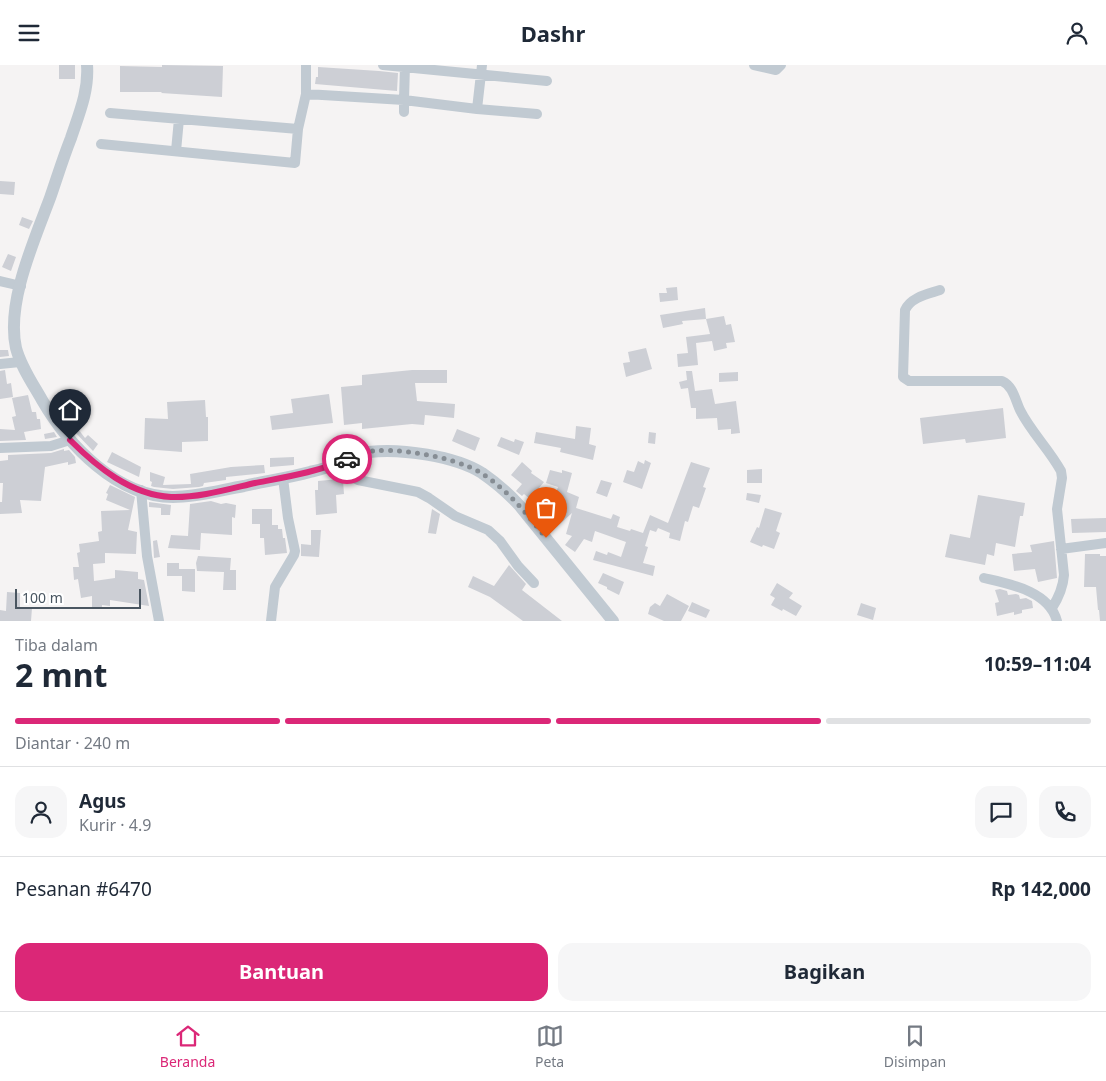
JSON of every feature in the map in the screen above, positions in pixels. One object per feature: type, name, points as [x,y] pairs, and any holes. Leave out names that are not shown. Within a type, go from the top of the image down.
[{"type":"street","points":[[101,144],[295,163],[298,129],[306,94],[306,65]]},
{"type":"street","points":[[383,65],[482,70],[547,81]]},
{"type":"street","points":[[754,65],[776,70],[781,65]]},
{"type":"street","points":[[90,66],[82,110],[34,241],[20,285],[13,324],[20,362],[53,417],[70,440],[92,462],[117,479],[158,496],[185,497],[283,478],[333,465],[370,451],[417,453],[458,463],[481,473],[506,492],[519,505],[614,621]]},
{"type":"street","points":[[404,112],[405,66]]},
{"type":"street","points":[[477,109],[482,70]]},
{"type":"street","points":[[306,94],[404,100],[537,114]]},
{"type":"street","points":[[110,113],[298,129]]},
{"type":"street","points":[[176,151],[179,119]]},
{"type":"street","points":[[0,281],[20,285]]},
{"type":"street","points":[[940,290],[912,301],[905,310],[902,377],[909,381],[1002,381],[1008,384],[1030,429],[1061,471],[1062,478],[1057,509],[1063,584],[1059,597],[1052,607]]},
{"type":"street","points":[[0,364],[20,362]]},
{"type":"street","points":[[0,448],[51,446],[70,440]]},
{"type":"street","points":[[333,465],[358,480],[418,492],[454,516],[488,530],[500,541],[518,566],[534,583]]},
{"type":"street","points":[[271,621],[275,587],[295,551],[288,518],[283,478]]},
{"type":"street","points":[[141,490],[147,556],[159,621]]},
{"type":"street","points":[[1061,549],[1106,543]]},
{"type":"street","points":[[984,579],[1024,589],[1052,607],[1057,621]]},
{"type":"building","points":[[59,65],[75,65],[75,79],[59,79]]},
{"type":"building","points":[[162,65],[223,66],[222,97],[162,92],[120,92],[120,66],[162,67]]},
{"type":"building","points":[[318,67],[398,73],[397,91],[315,84],[316,77],[318,77]]},
{"type":"building","points":[[0,181],[15,182],[14,195],[0,194]]},
{"type":"building","points":[[22,217],[33,221],[29,229],[19,225]]},
{"type":"building","points":[[8,254],[16,257],[11,271],[2,267]]},
{"type":"building","points":[[677,287],[678,300],[660,302],[659,293],[667,293],[666,288]]},
{"type":"building","points":[[705,308],[706,319],[682,321],[683,324],[663,328],[660,315]]},
{"type":"building","points":[[724,316],[726,325],[731,324],[735,342],[726,343],[727,348],[714,351],[712,341],[696,343],[698,365],[678,367],[677,354],[688,353],[686,337],[710,334],[706,319]]},
{"type":"building","points":[[646,348],[652,369],[626,377],[623,363],[630,362],[628,352]]},
{"type":"building","points":[[0,350],[8,350],[9,356],[0,357]]},
{"type":"building","points":[[5,370],[7,384],[11,383],[13,397],[0,399],[0,371]]},
{"type":"building","points":[[412,370],[447,370],[447,383],[415,383],[417,401],[455,404],[454,418],[425,415],[424,425],[412,424],[362,429],[362,423],[344,425],[341,387],[362,385],[362,375]]},
{"type":"building","points":[[686,371],[692,371],[695,391],[712,389],[715,404],[736,401],[740,433],[731,434],[731,429],[718,430],[717,418],[696,419],[696,408],[691,408],[688,388],[681,389],[679,382],[687,380]]},
{"type":"building","points":[[738,372],[738,381],[719,382],[719,373]]},
{"type":"building","points":[[329,394],[333,423],[272,430],[270,416],[293,413],[291,399]]},
{"type":"building","points":[[28,395],[32,412],[36,412],[37,419],[40,419],[41,429],[24,432],[26,440],[0,441],[0,429],[15,430],[12,417],[16,416],[12,398]]},
{"type":"building","points":[[205,400],[206,417],[208,417],[208,441],[182,442],[182,452],[144,449],[145,418],[168,419],[167,402]]},
{"type":"building","points":[[1003,408],[1006,438],[966,443],[965,439],[923,444],[920,418]]},
{"type":"building","points":[[65,412],[85,438],[88,435],[98,444],[93,451],[61,415]]},
{"type":"building","points":[[576,426],[591,428],[589,444],[596,446],[593,460],[560,452],[561,448],[534,443],[536,432],[575,439]]},
{"type":"building","points":[[457,429],[480,438],[475,451],[452,441]]},
{"type":"building","points":[[54,432],[57,437],[45,439],[44,434]]},
{"type":"building","points":[[649,432],[656,433],[655,444],[648,443]]},
{"type":"building","points":[[501,437],[514,442],[515,439],[524,442],[519,455],[497,446]]},
{"type":"building","points":[[64,449],[64,451],[69,450],[75,457],[76,463],[68,465],[68,462],[45,467],[41,501],[20,500],[22,513],[0,514],[3,483],[0,483],[0,461],[8,460],[8,455],[51,453]]},
{"type":"building","points":[[112,452],[141,467],[139,477],[107,462]]},
{"type":"building","points":[[294,457],[294,465],[270,467],[270,458]]},
{"type":"building","points":[[645,460],[651,463],[642,489],[623,482],[627,470],[634,472],[638,461],[644,464]]},
{"type":"building","points":[[522,462],[532,471],[531,473],[544,482],[530,499],[516,491],[522,484],[511,475]]},
{"type":"building","points":[[691,462],[710,468],[703,487],[706,488],[699,508],[693,506],[688,522],[685,521],[680,541],[669,538],[670,533],[658,528],[656,532],[650,530],[645,546],[648,547],[643,563],[655,566],[653,576],[593,560],[596,551],[607,555],[608,552],[621,557],[626,542],[595,531],[592,542],[584,539],[575,552],[565,545],[572,536],[566,534],[572,513],[552,531],[544,521],[561,507],[552,503],[558,487],[546,483],[550,470],[562,473],[562,470],[572,473],[567,492],[579,497],[576,508],[611,519],[613,514],[620,517],[617,527],[630,531],[631,529],[643,533],[650,515],[668,523]]},
{"type":"building","points":[[264,465],[265,473],[226,477],[226,480],[204,483],[203,486],[199,487],[173,489],[154,487],[151,486],[152,482],[150,481],[150,472],[165,477],[163,485],[191,484],[190,474],[231,467]]},
{"type":"building","points":[[762,469],[762,483],[747,483],[747,470]]},
{"type":"building","points":[[339,479],[343,481],[344,494],[336,495],[337,513],[316,515],[315,490],[318,490],[318,481]]},
{"type":"building","points":[[601,480],[612,483],[607,497],[596,493]]},
{"type":"building","points":[[110,485],[135,497],[128,530],[137,532],[136,554],[105,553],[105,563],[93,564],[94,581],[115,578],[115,570],[138,572],[138,579],[144,580],[149,606],[110,600],[110,606],[102,605],[102,607],[92,608],[92,596],[81,598],[78,579],[74,580],[73,567],[79,567],[77,553],[80,552],[79,544],[99,541],[98,532],[102,531],[101,511],[130,510],[106,500],[108,494],[106,493]]},
{"type":"building","points":[[747,493],[761,495],[759,503],[746,500]]},
{"type":"building","points":[[978,495],[1025,503],[1023,516],[1020,516],[1015,547],[996,543],[994,556],[987,554],[985,565],[945,557],[950,534],[970,538]]},
{"type":"building","points":[[211,501],[236,505],[235,518],[232,517],[232,535],[201,533],[200,550],[168,548],[171,535],[188,536],[190,504]]},
{"type":"building","points":[[149,502],[171,505],[170,515],[161,515],[161,508],[149,507]]},
{"type":"building","points":[[765,508],[782,513],[776,531],[780,533],[774,549],[750,542],[757,527],[759,528]]},
{"type":"building","points":[[252,509],[272,509],[272,525],[278,525],[278,529],[282,529],[287,553],[265,555],[264,538],[260,538],[260,524],[252,524]]},
{"type":"building","points":[[432,509],[440,514],[436,534],[428,533]]},
{"type":"building","points":[[1106,518],[1106,532],[1072,533],[1071,519]]},
{"type":"building","points":[[311,530],[321,530],[319,557],[301,556],[301,544],[311,545]]},
{"type":"building","points":[[157,540],[160,557],[154,558],[153,541]]},
{"type":"building","points":[[1054,541],[1057,578],[1038,582],[1035,569],[1014,571],[1012,554],[1032,552],[1030,545]]},
{"type":"building","points":[[1085,554],[1106,556],[1106,621],[1100,621],[1096,587],[1084,587]]},
{"type":"building","points":[[198,556],[231,558],[230,570],[236,570],[236,590],[223,590],[224,572],[197,571],[196,563]]},
{"type":"building","points":[[167,563],[179,563],[179,569],[195,569],[195,592],[182,591],[182,576],[167,576]]},
{"type":"building","points":[[509,565],[526,584],[522,590],[562,621],[523,621],[490,597],[468,587],[473,576],[494,586]]},
{"type":"building","points":[[603,573],[624,582],[619,595],[598,583]]},
{"type":"building","points":[[777,583],[793,593],[789,598],[802,606],[796,616],[771,605],[775,598],[770,595]]},
{"type":"building","points":[[995,590],[1007,591],[1008,595],[1016,594],[1019,595],[1020,599],[1026,598],[1032,601],[1033,608],[1022,610],[1022,613],[1014,615],[1014,612],[997,616],[995,603],[999,602]]},
{"type":"building","points":[[7,592],[20,593],[20,607],[32,608],[31,621],[0,621],[0,610],[6,611]]},
{"type":"building","points":[[667,594],[689,606],[681,621],[664,621],[648,614],[650,607],[655,603],[660,606]]},
{"type":"building","points":[[692,602],[710,610],[706,618],[688,611]]},
{"type":"building","points":[[861,603],[876,608],[873,620],[857,615]]},
{"type":"way so far","points":[[347,459],[370,451],[389,451],[430,455],[470,467],[506,492],[546,538]]},
{"type":"route","points":[[70,440],[92,462],[129,486],[158,496],[172,497],[198,495],[305,473],[328,467],[347,459]]}]
